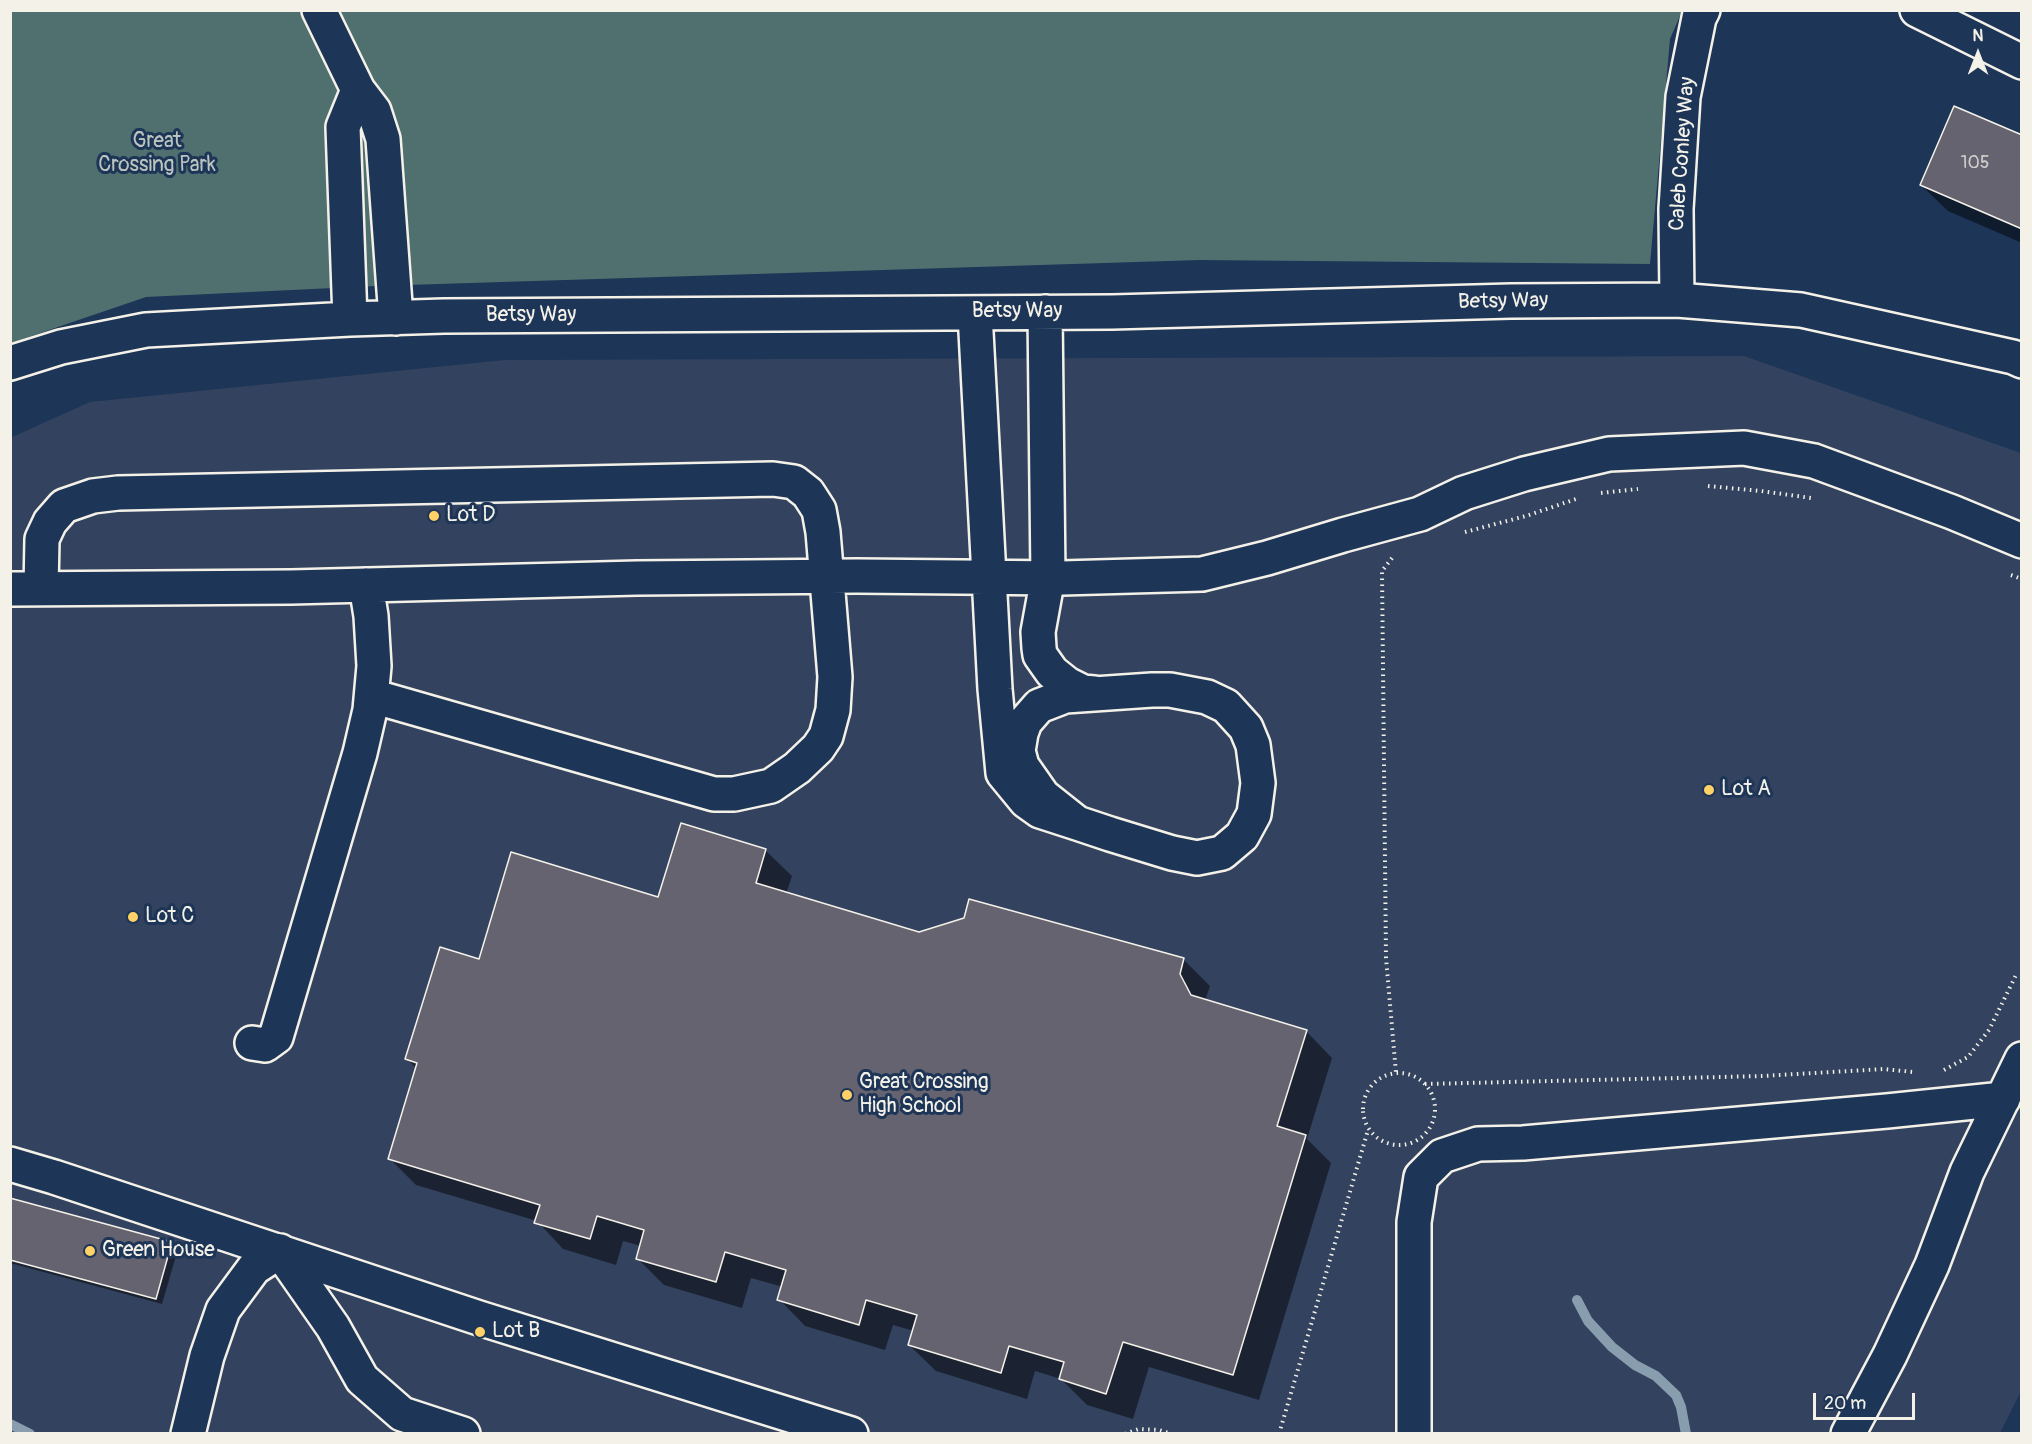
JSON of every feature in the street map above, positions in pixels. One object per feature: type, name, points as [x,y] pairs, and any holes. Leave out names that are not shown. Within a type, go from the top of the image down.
[{"type":"street","points":[[319,10],[358,90],[374,111],[383,139],[396,318]]},
{"type":"street","name":"Caleb Conley Way","points":[[1677,300],[1676,209],[1683,97],[1699,18],[1703,10]]},
{"type":"street","points":[[1917,10],[2022,62]]},
{"type":"street","points":[[350,320],[343,128],[358,90]]},
{"type":"street","points":[[346,198],[386,195]]},
{"type":"street","name":"Betsy Way","points":[[10,363],[61,347],[146,330],[396,318],[975,313],[1511,301],[1677,300],[1801,310],[2013,357],[2022,361]]},
{"type":"street","points":[[1045,312],[1048,577],[1038,632],[1040,655],[1052,672],[1067,684],[1083,692],[1094,693]]},
{"type":"street","points":[[975,313],[995,689],[1003,774],[1026,801],[1040,811],[1077,823],[1172,853],[1197,858],[1222,853],[1242,836],[1254,814],[1258,783],[1253,745],[1245,728],[1226,706],[1207,697],[1170,690],[1065,696],[1039,706],[1025,722],[1020,733],[1018,751],[1022,766],[1043,795],[1077,823]]},
{"type":"street","points":[[372,696],[714,794],[734,794],[771,786],[809,759],[818,748],[828,730],[833,710],[835,677],[826,578],[823,532],[819,510],[808,493],[794,482],[750,479],[118,493],[93,496],[64,506],[50,522],[42,538],[26,589],[366,585],[637,578],[826,578],[989,576],[1048,577],[1202,574],[1267,558],[1420,514],[1464,493],[1524,474],[1609,454],[1744,448],[1814,461],[1952,512],[2022,541]]},
{"type":"street","points":[[252,1043],[265,1045],[276,1037],[360,753],[372,696],[373,645],[366,585]]},
{"type":"street","points":[[1848,1434],[1932,1265],[1967,1172],[2022,1059]]},
{"type":"street","points":[[1414,1434],[1414,1222],[1421,1177],[1442,1156],[1478,1144],[1547,1141],[2003,1099]]},
{"type":"street","points":[[10,1164],[479,1318],[851,1434]]},
{"type":"street","points":[[188,1434],[207,1356],[223,1310],[254,1268],[280,1251]]},
{"type":"street","points":[[280,1251],[333,1328],[363,1379],[402,1414],[463,1434]]},
{"type":"path","points":[[1704,486],[1761,490],[1815,499]]},
{"type":"path","points":[[1590,495],[1643,489]]},
{"type":"path","points":[[1463,533],[1580,498]]},
{"type":"path","points":[[1396,1073],[1386,958],[1382,571],[1391,559],[1398,555]]},
{"type":"path","points":[[2003,572],[2022,579]]},
{"type":"path","points":[[1943,1071],[1968,1057],[1989,1030],[2017,973]]},
{"type":"path","points":[[1425,1083],[1762,1076],[1884,1069],[1922,1071]]},
{"type":"path","points":[[1396,1073],[1415,1076],[1425,1083],[1434,1100],[1434,1120],[1428,1131],[1418,1141],[1406,1145],[1385,1143],[1368,1130],[1362,1108],[1368,1090],[1383,1076],[1396,1073]]},
{"type":"path","points":[[1279,1434],[1368,1130]]},
{"type":"path","points":[[1125,1434],[1139,1429],[1159,1430],[1172,1434]]},
{"type":"shaded area","points":[[1744,356],[2021,453],[2022,1389],[2000,1433],[11,1433],[10,438],[90,402],[505,360]]},
{"type":"green space","name":"Great Crossing Park","points":[[10,11],[1682,11],[1670,39],[1650,264],[1199,260],[375,286],[146,297],[11,343]]},
{"type":"building","points":[[1954,106],[2022,135],[2022,229],[1920,185]]},
{"type":"building","name":"Great Crossing High School","points":[[681,823],[766,849],[756,883],[919,932],[964,918],[969,899],[1184,958],[1180,974],[1191,995],[1307,1030],[1277,1126],[1306,1135],[1233,1375],[1123,1342],[1106,1394],[1059,1379],[1064,1362],[1009,1346],[1001,1373],[908,1345],[917,1315],[866,1300],[859,1325],[777,1300],[786,1270],[725,1252],[716,1282],[636,1259],[644,1230],[597,1216],[590,1239],[534,1223],[540,1205],[388,1159],[417,1063],[405,1059],[440,947],[479,959],[511,852],[658,897]]},
{"type":"building","name":"Green House","points":[[10,1198],[172,1242],[156,1299],[10,1260]]},
{"type":"waterway","points":[[1577,1300],[1588,1321],[1612,1347],[1635,1365],[1656,1376],[1676,1395],[1681,1407],[1686,1434]]},
{"type":"waterway","points":[[10,1424],[30,1434]]},
{"type":"place","name":"Lot D","points":[[434,516]]},
{"type":"place","name":"Lot A","points":[[1709,790]]},
{"type":"place","name":"Lot C","points":[[133,917]]},
{"type":"place","name":"Great Crossing High School","points":[[847,1095]]},
{"type":"place","name":"Green House","points":[[90,1251]]},
{"type":"place","name":"Lot B","points":[[480,1332]]}]
